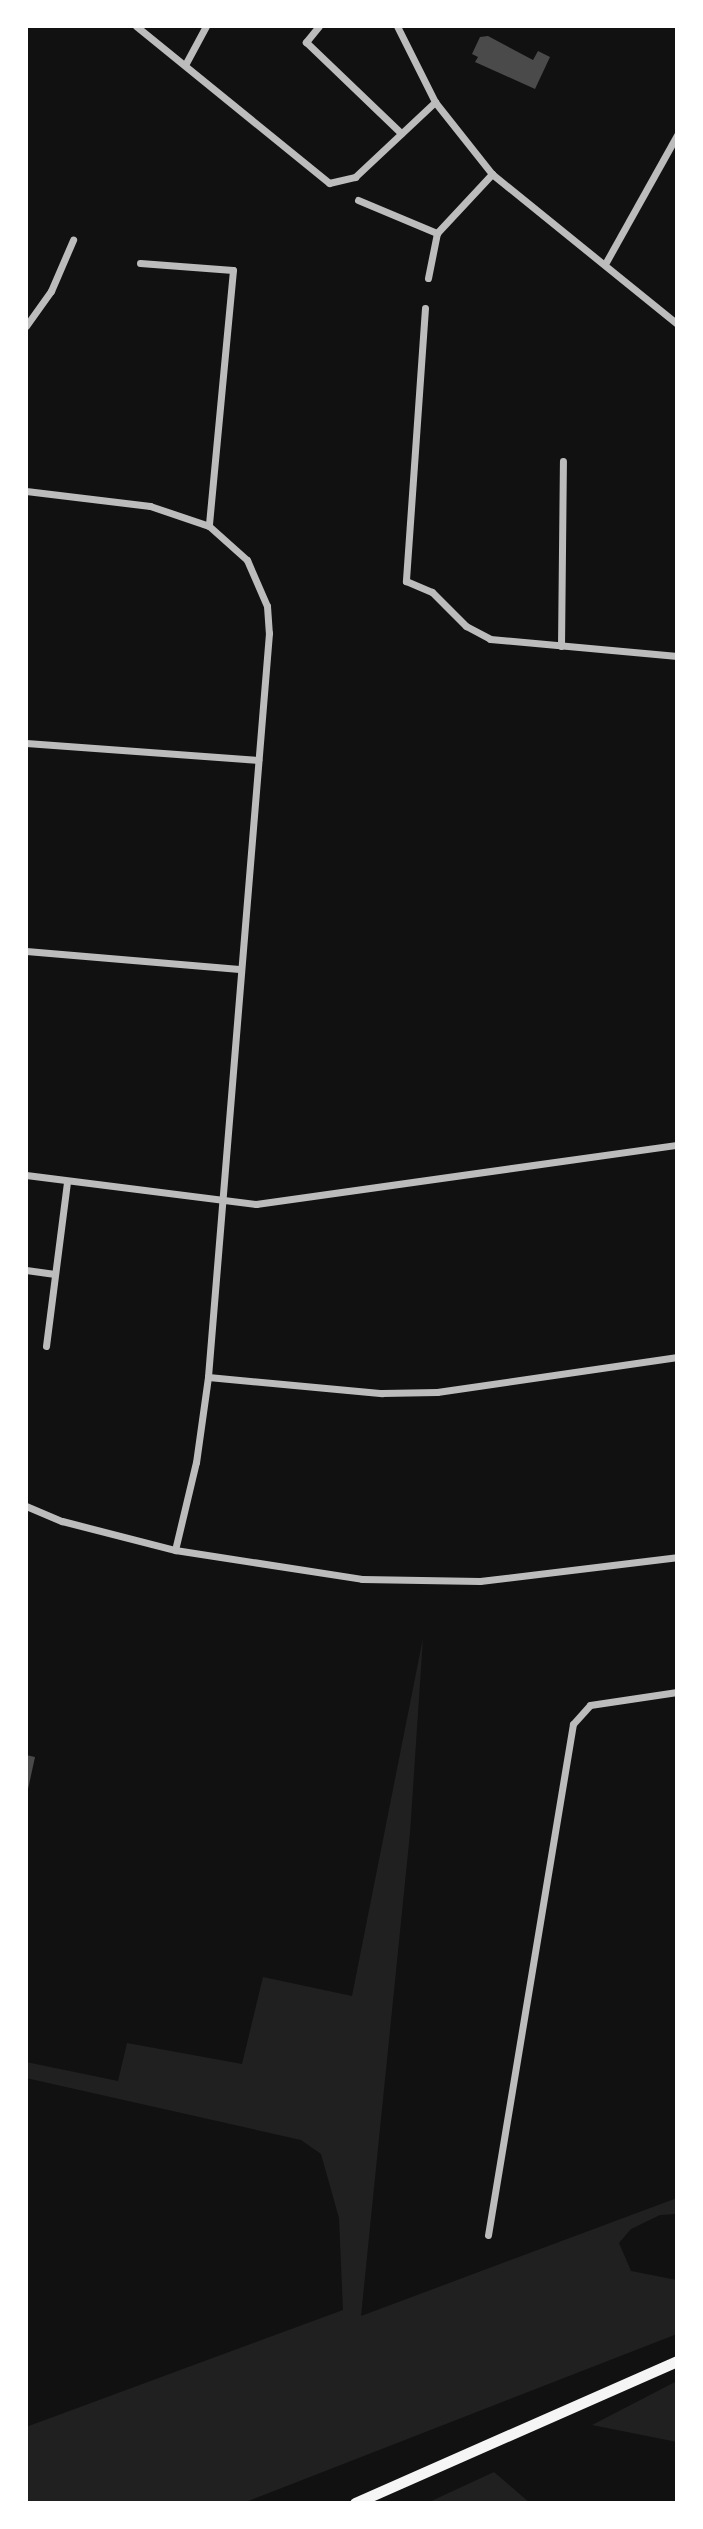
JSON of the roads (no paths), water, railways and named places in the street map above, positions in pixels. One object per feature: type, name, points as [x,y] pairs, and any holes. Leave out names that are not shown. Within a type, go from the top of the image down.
[{"type":"highway","points":[[355,2503],[677,2361]]},
{"type":"street","points":[[136,26],[329,183],[355,177],[435,102]]},
{"type":"street","points":[[185,65],[206,26]]},
{"type":"street","points":[[319,26],[306,42],[401,133]]},
{"type":"street","points":[[397,26],[435,102],[492,174],[677,324]]},
{"type":"street","points":[[605,264],[677,135]]},
{"type":"street","points":[[428,278],[437,233],[492,174]]},
{"type":"street","points":[[358,200],[437,233]]},
{"type":"street","points":[[26,326],[51,291],[73,240]]},
{"type":"street","points":[[140,263],[233,270],[209,526]]},
{"type":"street","points":[[425,308],[406,581],[432,592],[466,626],[490,639],[677,656]]},
{"type":"street","points":[[561,646],[563,461]]},
{"type":"street","points":[[26,491],[150,506],[209,526],[247,560],[267,606],[258,760],[208,1377],[196,1462],[175,1550]]},
{"type":"street","points":[[26,743],[258,760]]},
{"type":"street","points":[[26,951],[239,969]]},
{"type":"street","points":[[26,1175],[256,1204],[677,1145]]},
{"type":"street","points":[[46,1346],[67,1181]]},
{"type":"street","points":[[26,1270],[55,1274]]},
{"type":"street","points":[[208,1377],[382,1393],[437,1392],[677,1357]]},
{"type":"street","points":[[26,1506],[62,1521],[175,1550],[297,1573],[401,1581],[480,1581],[677,1557]]},
{"type":"street","points":[[488,2235],[573,1724],[590,1705],[677,1692]]}]
